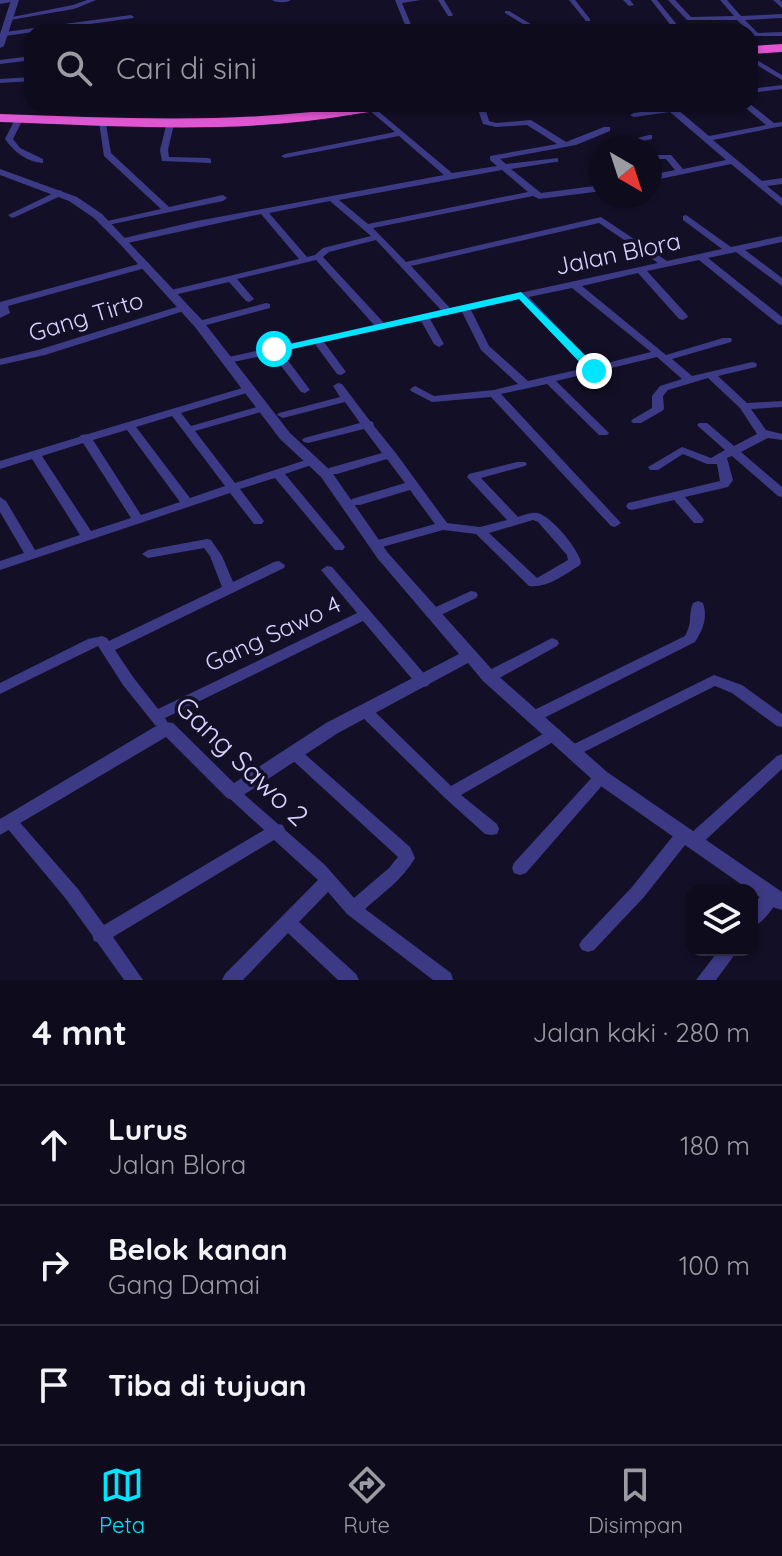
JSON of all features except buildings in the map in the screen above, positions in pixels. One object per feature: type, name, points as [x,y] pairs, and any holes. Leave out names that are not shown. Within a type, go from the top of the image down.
[{"type":"highway","points":[[758,49],[782,48]]},
{"type":"highway","points":[[0,118],[170,124],[300,119],[346,112]]},
{"type":"street","points":[[6,26],[93,0]]},
{"type":"street","points":[[275,0],[288,0]]},
{"type":"street","points":[[408,24],[398,1],[418,0]]},
{"type":"street","points":[[441,0],[450,15]]},
{"type":"street","points":[[572,0],[588,20]]},
{"type":"street","points":[[654,0],[674,24]]},
{"type":"street","points":[[671,0],[688,19],[782,16]]},
{"type":"street","points":[[723,0],[744,24]]},
{"type":"street","points":[[776,0],[782,6]]},
{"type":"street","points":[[0,2],[14,1],[0,46]]},
{"type":"street","points":[[53,24],[54,11]]},
{"type":"street","points":[[507,12],[526,24]]},
{"type":"street","points":[[85,24],[131,17]]},
{"type":"street","points":[[758,35],[782,34]]},
{"type":"street","points":[[758,40],[767,48]]},
{"type":"street","points":[[0,62],[24,59]]},
{"type":"street","points":[[758,63],[782,78]]},
{"type":"street","points":[[0,81],[24,80]]},
{"type":"street","points":[[758,90],[782,87]]},
{"type":"street","points":[[377,112],[452,177]]},
{"type":"street","points":[[482,112],[484,121],[489,124],[528,122],[565,145]]},
{"type":"street","points":[[634,115],[646,112]]},
{"type":"street","points":[[676,112],[782,203]]},
{"type":"street","points":[[757,112],[777,125]]},
{"type":"street","points":[[19,119],[9,139],[17,150],[40,161]]},
{"type":"street","points":[[102,124],[107,154],[167,210]]},
{"type":"street","points":[[170,124],[164,150],[167,160],[208,161]]},
{"type":"street","points":[[708,139],[777,125]]},
{"type":"street","points":[[594,136],[607,129]]},
{"type":"street","points":[[285,156],[401,133]]},
{"type":"street","points":[[590,138],[493,158],[534,193],[548,197],[590,190]]},
{"type":"street","points":[[662,157],[668,157],[680,171]]},
{"type":"street","points":[[123,241],[263,211],[555,160]]},
{"type":"street","points":[[662,175],[733,161]]},
{"type":"street","points":[[1,173],[73,199],[106,224],[199,324],[300,452],[326,474],[375,545],[468,656],[601,777],[777,898],[758,915]]},
{"type":"street","points":[[760,184],[782,181]]},
{"type":"street","points":[[12,215],[60,193]]},
{"type":"street","points":[[365,227],[534,193]]},
{"type":"street","points":[[106,224],[223,198]]},
{"type":"street","points":[[333,199],[378,237],[447,311]]},
{"type":"street","points":[[263,211],[305,260]]},
{"type":"street","points":[[686,218],[782,283]]},
{"type":"street","points":[[404,265],[601,220],[665,264]]},
{"type":"street","points":[[170,293],[318,257],[326,250],[378,237]]},
{"type":"street","name":"Jalan Blora","points":[[228,360],[782,239]]},
{"type":"street","points":[[700,256],[782,322]]},
{"type":"street","points":[[318,257],[381,326]]},
{"type":"street","points":[[0,315],[5,313],[3,304],[146,265]]},
{"type":"street","points":[[640,270],[683,317]]},
{"type":"street","points":[[231,278],[249,299]]},
{"type":"street","points":[[574,284],[610,317],[689,379]]},
{"type":"street","points":[[521,295],[594,371]]},
{"type":"street","points":[[199,324],[266,306]]},
{"type":"street","name":"Gang Tirto","points":[[0,362],[41,353],[183,308]]},
{"type":"street","points":[[465,308],[485,348],[526,385]]},
{"type":"street","points":[[424,317],[439,344]]},
{"type":"street","points":[[317,340],[341,372]]},
{"type":"street","points":[[415,389],[432,399],[494,393],[727,340]]},
{"type":"street","points":[[274,349],[305,390]]},
{"type":"street","points":[[637,421],[658,409],[659,391],[689,379],[752,365]]},
{"type":"street","points":[[710,374],[744,406],[760,429],[782,437]]},
{"type":"street","points":[[549,380],[603,433]]},
{"type":"street","points":[[338,386],[443,526]]},
{"type":"street","points":[[0,465],[249,389]]},
{"type":"street","points":[[494,393],[615,523]]},
{"type":"street","points":[[283,415],[348,398]]},
{"type":"street","points":[[744,406],[782,404]]},
{"type":"street","points":[[188,430],[264,408]]},
{"type":"street","points":[[174,411],[258,521]]},
{"type":"street","points":[[308,440],[369,424]]},
{"type":"street","points":[[129,425],[188,504]]},
{"type":"street","points":[[703,425],[781,491]]},
{"type":"street","points":[[654,467],[682,450],[707,462],[721,457],[735,451],[760,429]]},
{"type":"street","points":[[85,437],[138,520]]},
{"type":"street","points":[[35,454],[88,537]]},
{"type":"street","points":[[333,471],[391,454]]},
{"type":"street","points":[[632,506],[724,484],[727,480],[721,457]]},
{"type":"street","points":[[0,566],[313,461]]},
{"type":"street","points":[[473,477],[521,464]]},
{"type":"street","points":[[463,465],[514,520]]},
{"type":"street","points":[[278,474],[339,547]]},
{"type":"street","points":[[356,502],[412,485]]},
{"type":"street","points":[[677,495],[698,520]]},
{"type":"street","points":[[0,501],[32,556]]},
{"type":"street","points":[[375,545],[443,526],[480,531],[530,516],[542,519],[573,554],[575,562],[546,580],[534,583],[480,531]]},
{"type":"street","points":[[148,554],[207,543],[216,556],[228,587]]},
{"type":"street","points":[[0,689],[93,642],[102,641],[108,647],[279,565]]},
{"type":"street","name":"Gang Sawo 4","points":[[327,570],[423,682]]},
{"type":"street","points":[[432,614],[471,595]]},
{"type":"street","points":[[535,716],[690,639],[698,625],[698,606]]},
{"type":"street","name":"Gang Sawo 4","points":[[161,722],[365,615]]},
{"type":"street","points":[[489,677],[552,643]]},
{"type":"street","name":"Gang Sawo 2","points":[[108,647],[128,681],[161,722],[233,793],[319,870],[353,909],[445,979]]},
{"type":"street","points":[[233,793],[293,752],[468,656]]},
{"type":"street","points":[[573,751],[714,680],[737,689],[782,722]]},
{"type":"street","points":[[365,711],[450,794],[491,829]]},
{"type":"street","points":[[134,980],[72,894],[5,825],[161,722]]},
{"type":"street","points":[[450,794],[555,734]]},
{"type":"street","points":[[293,752],[407,858],[395,873],[353,909]]},
{"type":"street","points":[[588,945],[688,839],[782,760]]},
{"type":"street","points":[[520,868],[601,777]]},
{"type":"street","points":[[100,936],[277,830]]},
{"type":"street","points":[[241,977],[287,922],[327,882]]},
{"type":"street","points":[[287,922],[350,980]]},
{"type":"street","points":[[705,980],[724,956]]},
{"type":"route","points":[[274,349],[521,295],[594,371]]}]
